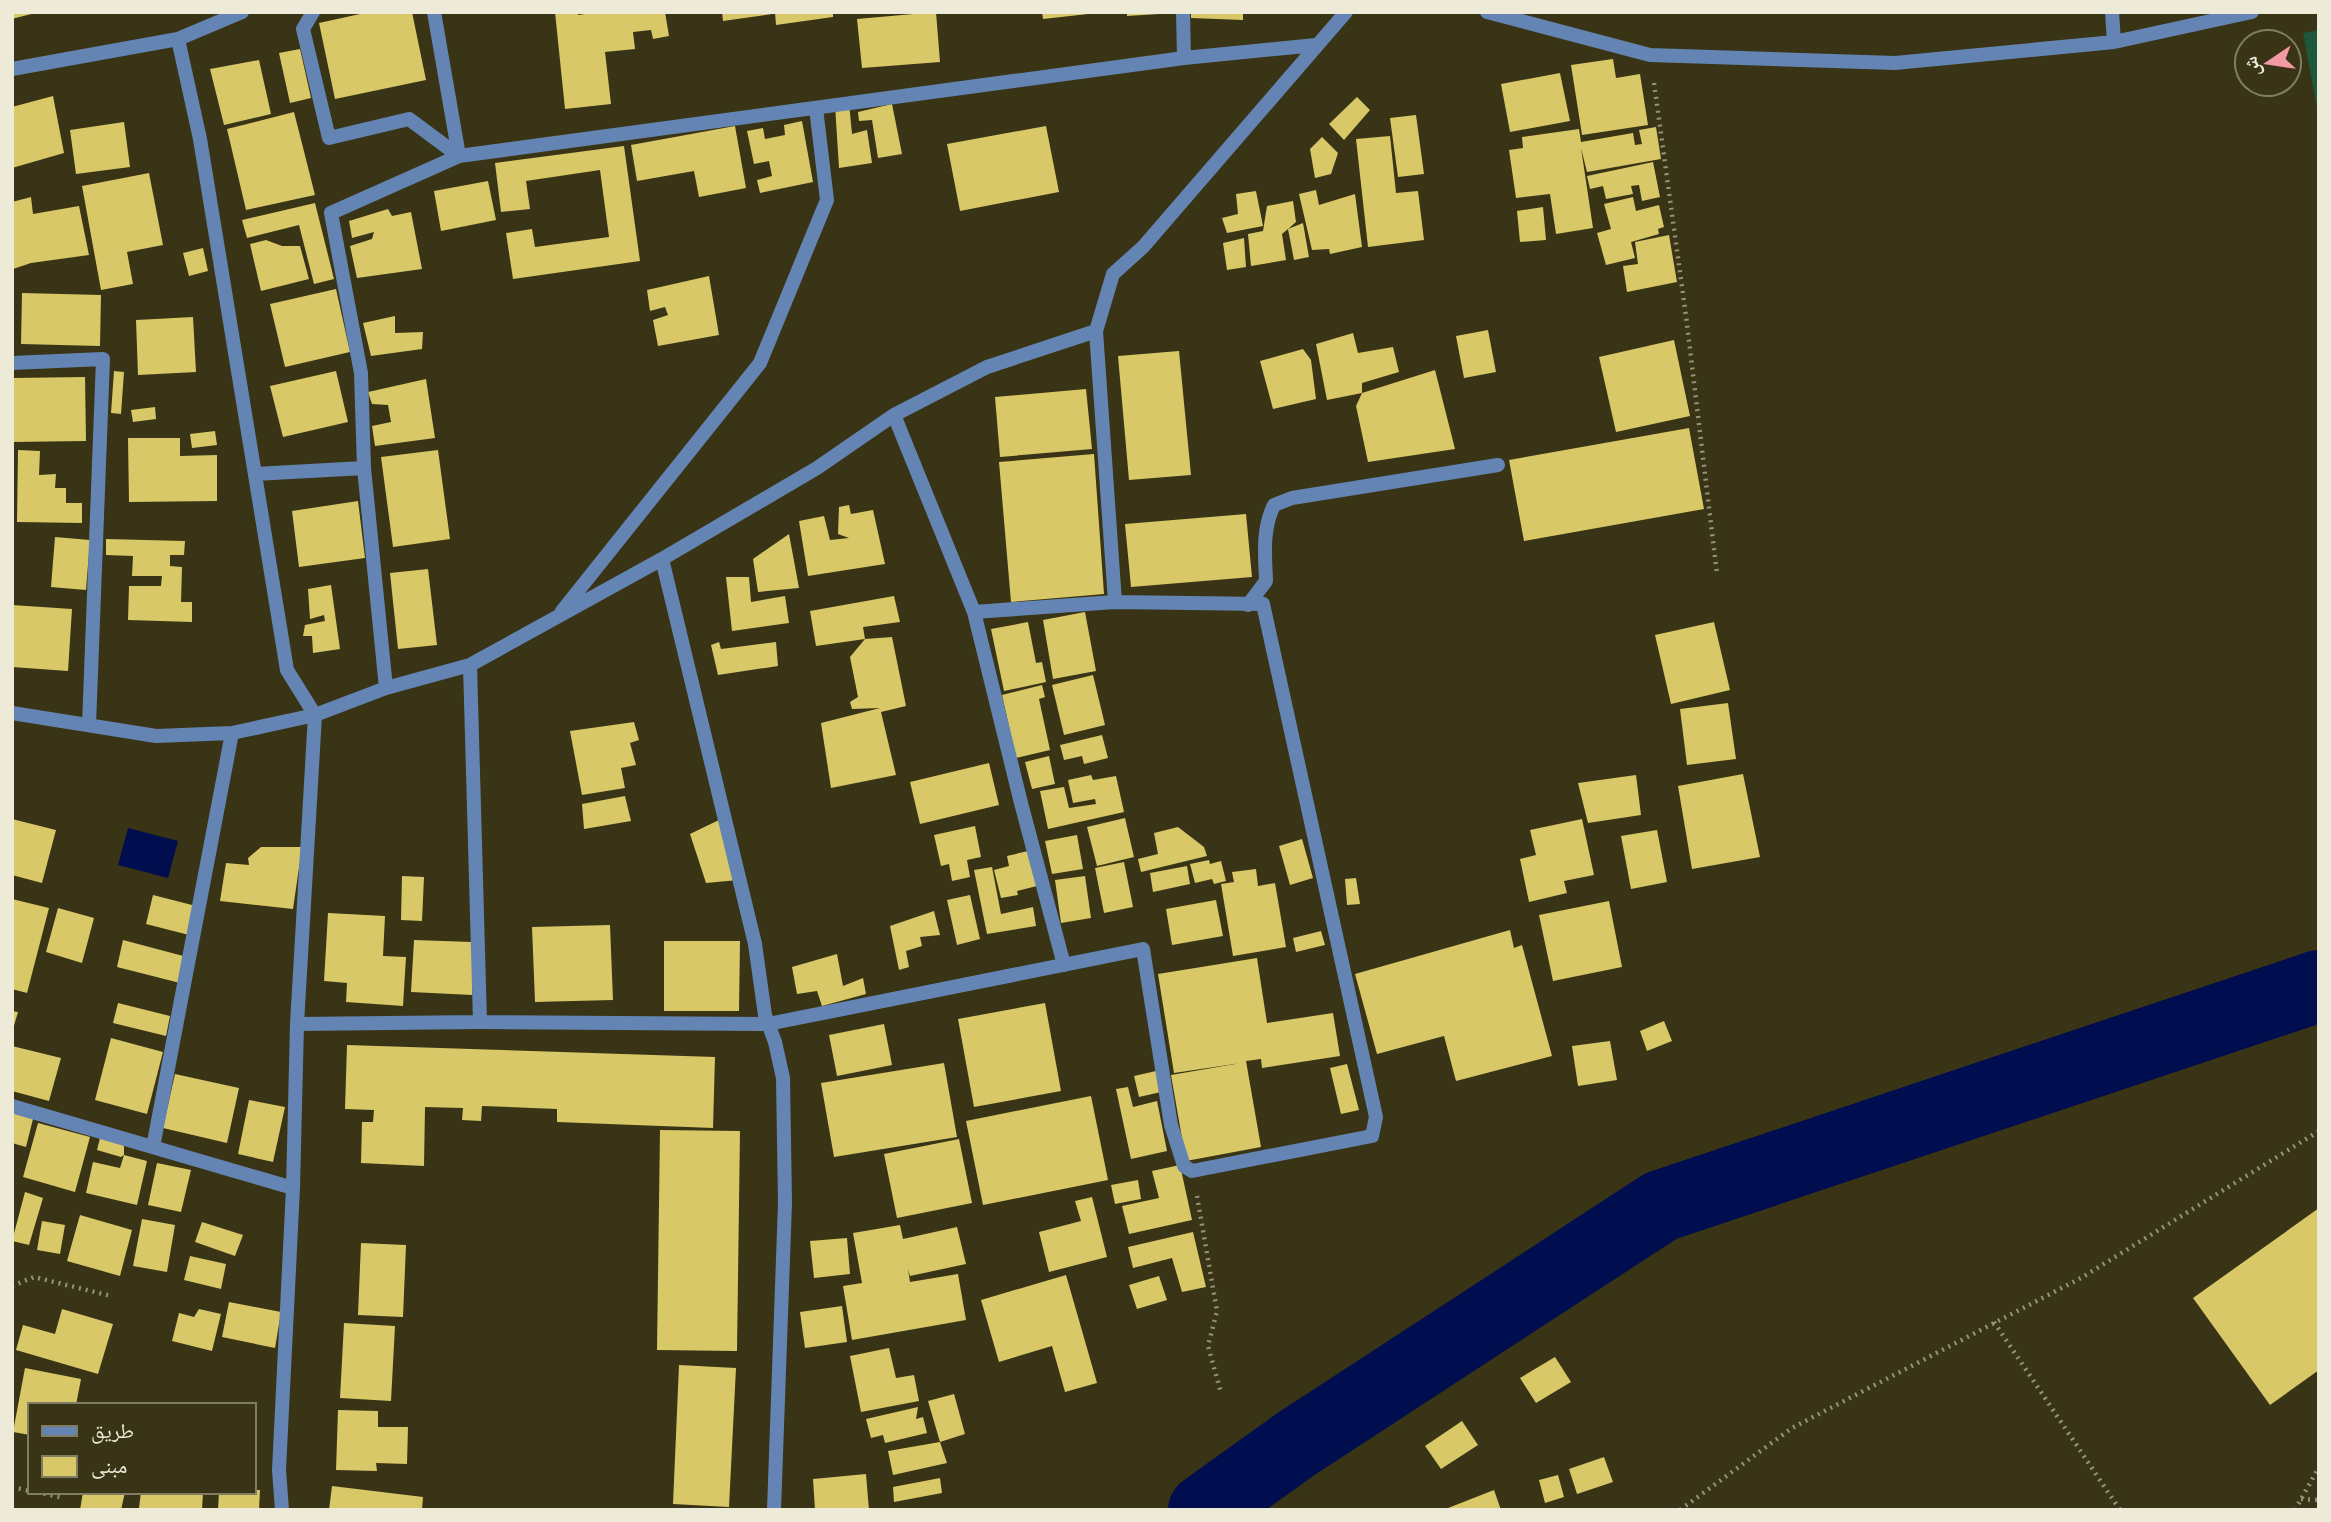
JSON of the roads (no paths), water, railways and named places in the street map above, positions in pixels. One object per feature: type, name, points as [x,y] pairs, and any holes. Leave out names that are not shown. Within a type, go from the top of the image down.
[{"type":"street","points":[[12,69],[178,39],[242,12]]},
{"type":"street","points":[[313,12],[303,29],[329,138],[409,119],[459,156]]},
{"type":"street","points":[[434,12],[459,156]]},
{"type":"street","points":[[1183,12],[1184,58]]},
{"type":"street","points":[[1115,602],[1096,331],[1113,274],[1143,247],[1346,12]]},
{"type":"street","points":[[1487,12],[1650,55],[1895,63],[2114,42],[2252,12]]},
{"type":"street","points":[[2112,12],[2114,42]]},
{"type":"street","points":[[178,39],[200,139],[287,670],[315,715],[297,1024],[293,1188],[279,1470],[282,1510]]},
{"type":"street","points":[[386,688],[364,468],[361,373],[331,213],[459,156],[1184,58],[1316,45]]},
{"type":"street","points":[[557,617],[760,363],[827,200],[816,108]]},
{"type":"street","points":[[12,713],[156,736],[232,733],[315,715],[386,688],[470,666],[662,559],[817,468],[894,415],[987,367],[1096,331]]},
{"type":"street","points":[[12,363],[103,359],[89,725]]},
{"type":"street","points":[[894,415],[974,611],[1064,965]]},
{"type":"street","points":[[1248,605],[1266,581],[1264,545],[1267,520],[1275,505],[1292,498],[1498,465]]},
{"type":"street","points":[[255,474],[364,468]]},
{"type":"street","points":[[662,559],[755,944],[760,988],[783,1078],[785,1203],[774,1510]]},
{"type":"street","points":[[297,1024],[768,1024],[1143,950],[1171,1125],[1184,1166],[1192,1171],[1372,1136],[1377,1117],[1264,604],[1115,602],[974,611]]},
{"type":"street","points":[[470,666],[480,1022]]},
{"type":"street","points":[[153,1147],[232,733]]},
{"type":"street","points":[[12,1106],[293,1188]]},
{"type":"waterway","points":[[1204,1510],[1296,1444],[1661,1206],[2319,986]]}]
